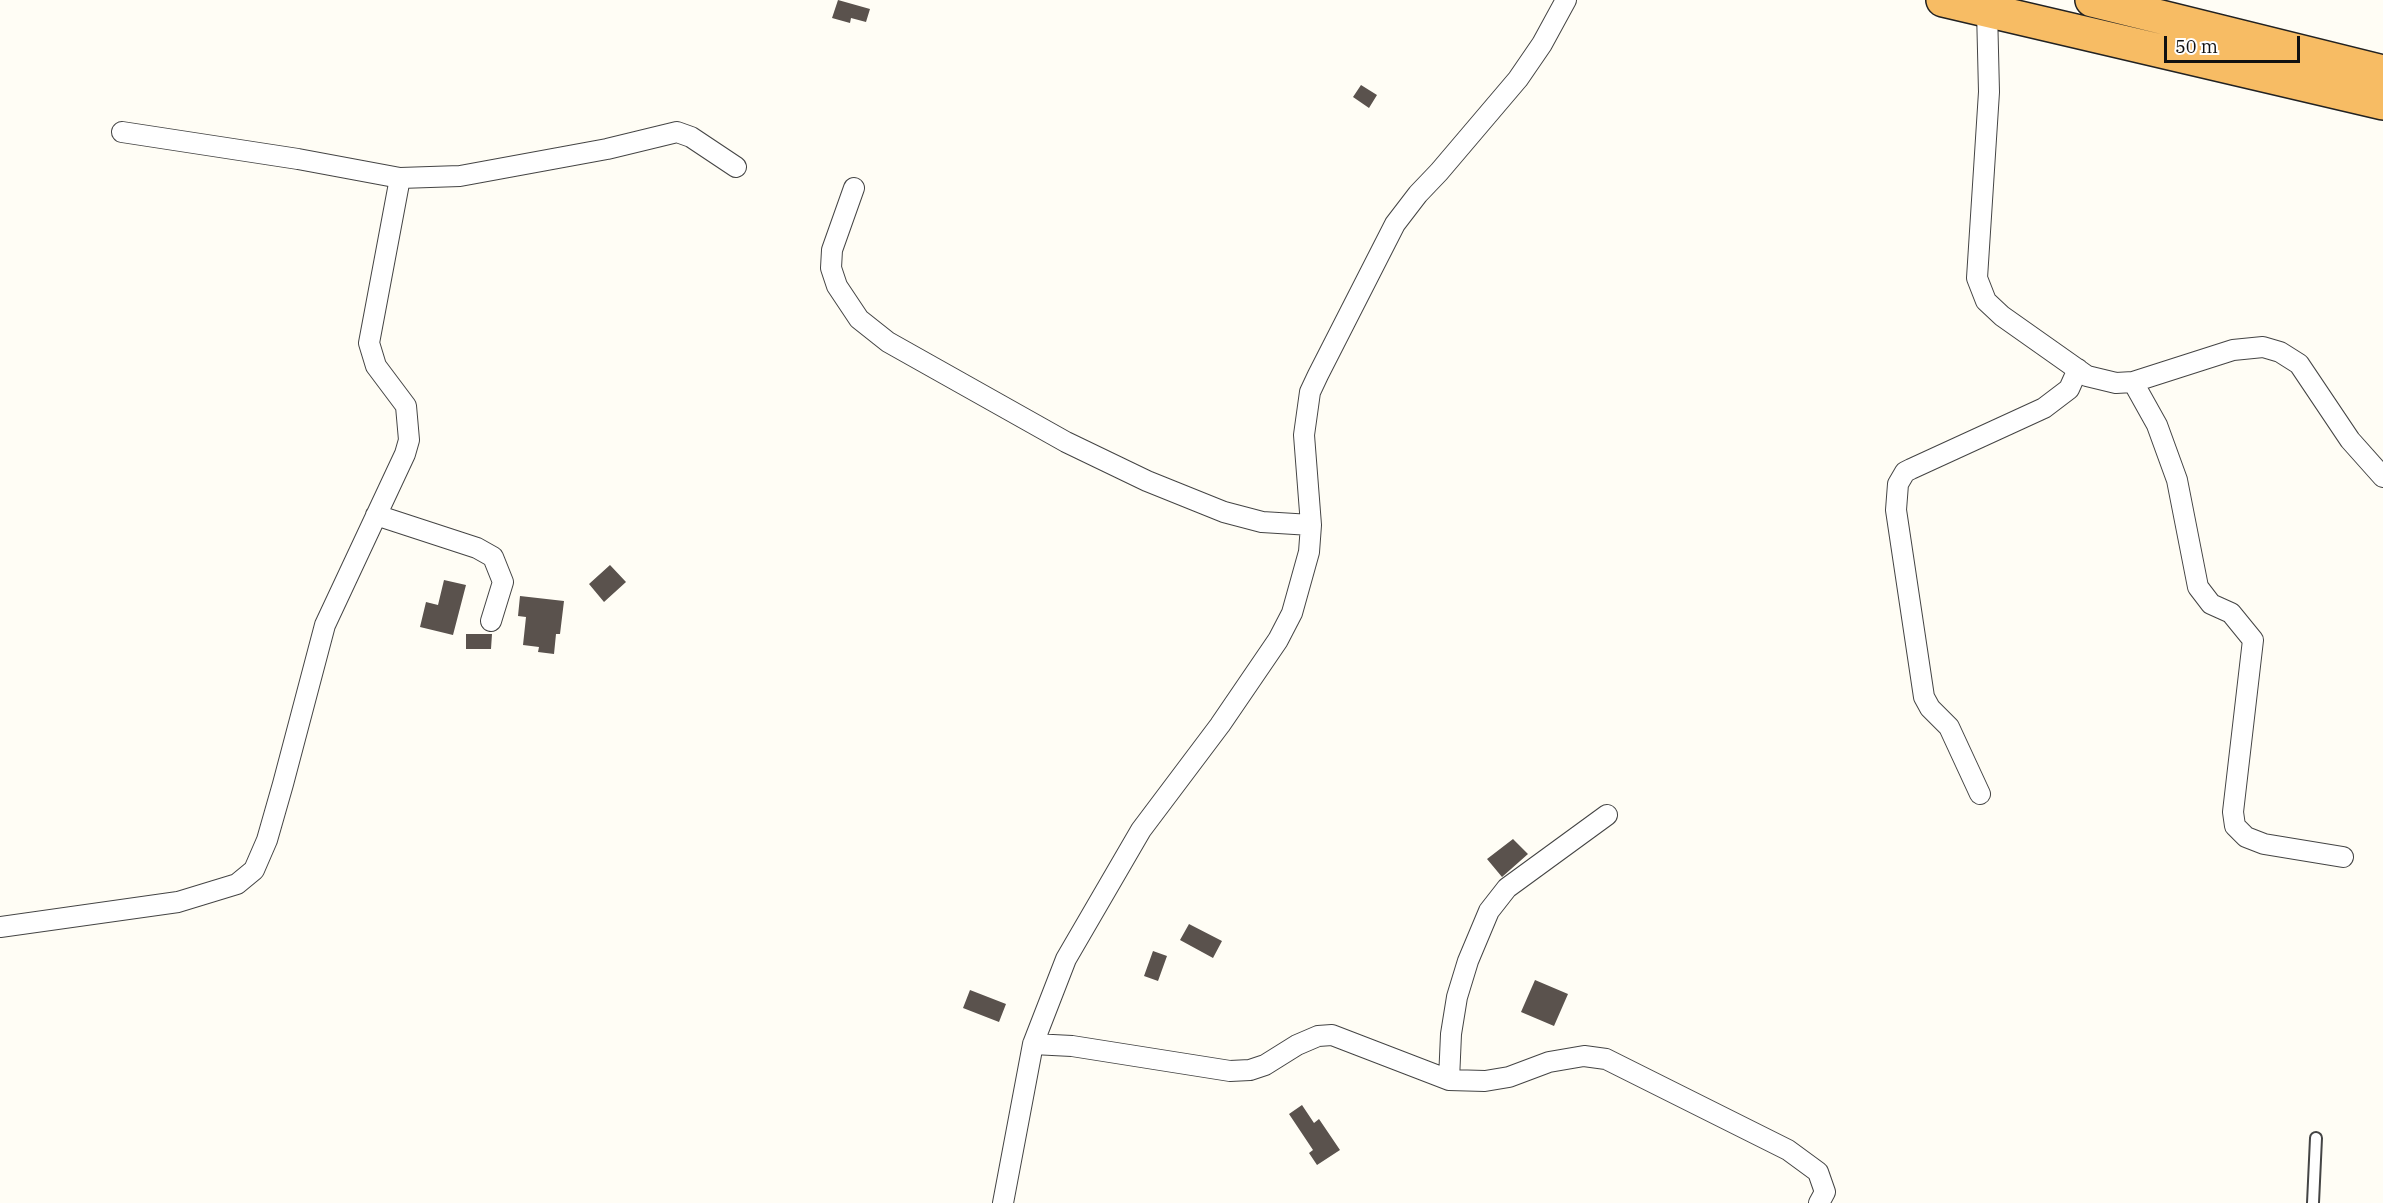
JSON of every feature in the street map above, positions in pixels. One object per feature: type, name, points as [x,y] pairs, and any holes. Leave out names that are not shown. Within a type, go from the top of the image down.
[{"type":"highway","points":[[1943,0],[2383,103]]},
{"type":"highway","points":[[2092,0],[2383,72]]},
{"type":"street","points":[[1003,1203],[1033,1044],[1066,959],[1141,830],[1220,725],[1287,622],[1302,586],[1309,552],[1311,525],[1304,435],[1310,392],[1395,224],[1418,194],[1518,79],[1542,44],[1566,0]]},
{"type":"street","points":[[1987,10],[1989,92],[1977,278],[1986,301],[1993,309],[2078,369],[2103,380],[2133,382],[2234,351],[2264,347],[2280,352],[2299,364],[2350,440],[2383,477]]},
{"type":"street","points":[[122,132],[298,159],[400,178],[460,176],[607,149],[677,132],[691,137],[736,167]]},
{"type":"street","points":[[0,927],[178,902],[237,884],[254,870],[280,796],[320,642],[409,440],[406,406],[376,366],[369,343],[400,178]]},
{"type":"street","points":[[854,188],[831,250],[831,268],[837,286],[859,319],[888,342],[1066,442],[1147,481],[1224,512],[1262,522],[1311,525]]},
{"type":"street","points":[[1980,794],[1949,727],[1930,708],[1922,689],[1896,510],[1898,484],[1905,472],[2044,408],[2069,389],[2078,369]]},
{"type":"street","points":[[2133,382],[2157,425],[2177,480],[2198,587],[2211,604],[2231,613],[2253,640],[2233,813],[2235,826],[2246,837],[2264,844],[2343,857]]},
{"type":"street","points":[[376,515],[477,548],[493,557],[500,568],[503,582],[491,621]]},
{"type":"street","points":[[1449,1080],[1451,1034],[1457,997],[1468,961],[1489,911],[1507,888],[1607,815]]},
{"type":"street","points":[[1033,1044],[1072,1046],[1230,1071],[1250,1070],[1265,1065],[1297,1045],[1318,1036],[1332,1035],[1449,1080],[1485,1081],[1509,1077],[1549,1062],[1584,1056],[1606,1059],[1788,1150],[1818,1172],[1825,1191],[1819,1203]]},
{"type":"lane","points":[[2313,1203],[2316,1137]]},
{"type":"building","points":[[838,0],[870,9],[866,22],[851,18],[850,23],[832,18]]},
{"type":"building","points":[[1361,85],[1377,95],[1369,108],[1353,97]]},
{"type":"building","points":[[610,565],[626,582],[604,602],[589,584]]},
{"type":"building","points":[[444,580],[466,585],[453,635],[420,627],[426,602],[438,605]]},
{"type":"building","points":[[520,596],[564,601],[560,634],[556,634],[554,654],[538,652],[539,647],[523,645],[526,617],[518,616]]},
{"type":"building","points":[[466,634],[492,634],[491,649],[466,649]]},
{"type":"building","points":[[1513,839],[1528,854],[1502,877],[1487,859]]},
{"type":"building","points":[[1189,924],[1222,941],[1213,958],[1180,940]]},
{"type":"building","points":[[1153,951],[1167,956],[1158,981],[1144,976]]},
{"type":"building","points":[[1535,980],[1568,994],[1554,1026],[1521,1012]]},
{"type":"building","points":[[970,990],[1006,1004],[999,1022],[963,1008]]},
{"type":"building","points":[[1302,1105],[1314,1123],[1319,1119],[1340,1150],[1317,1165],[1309,1153],[1313,1150],[1289,1114]]}]
